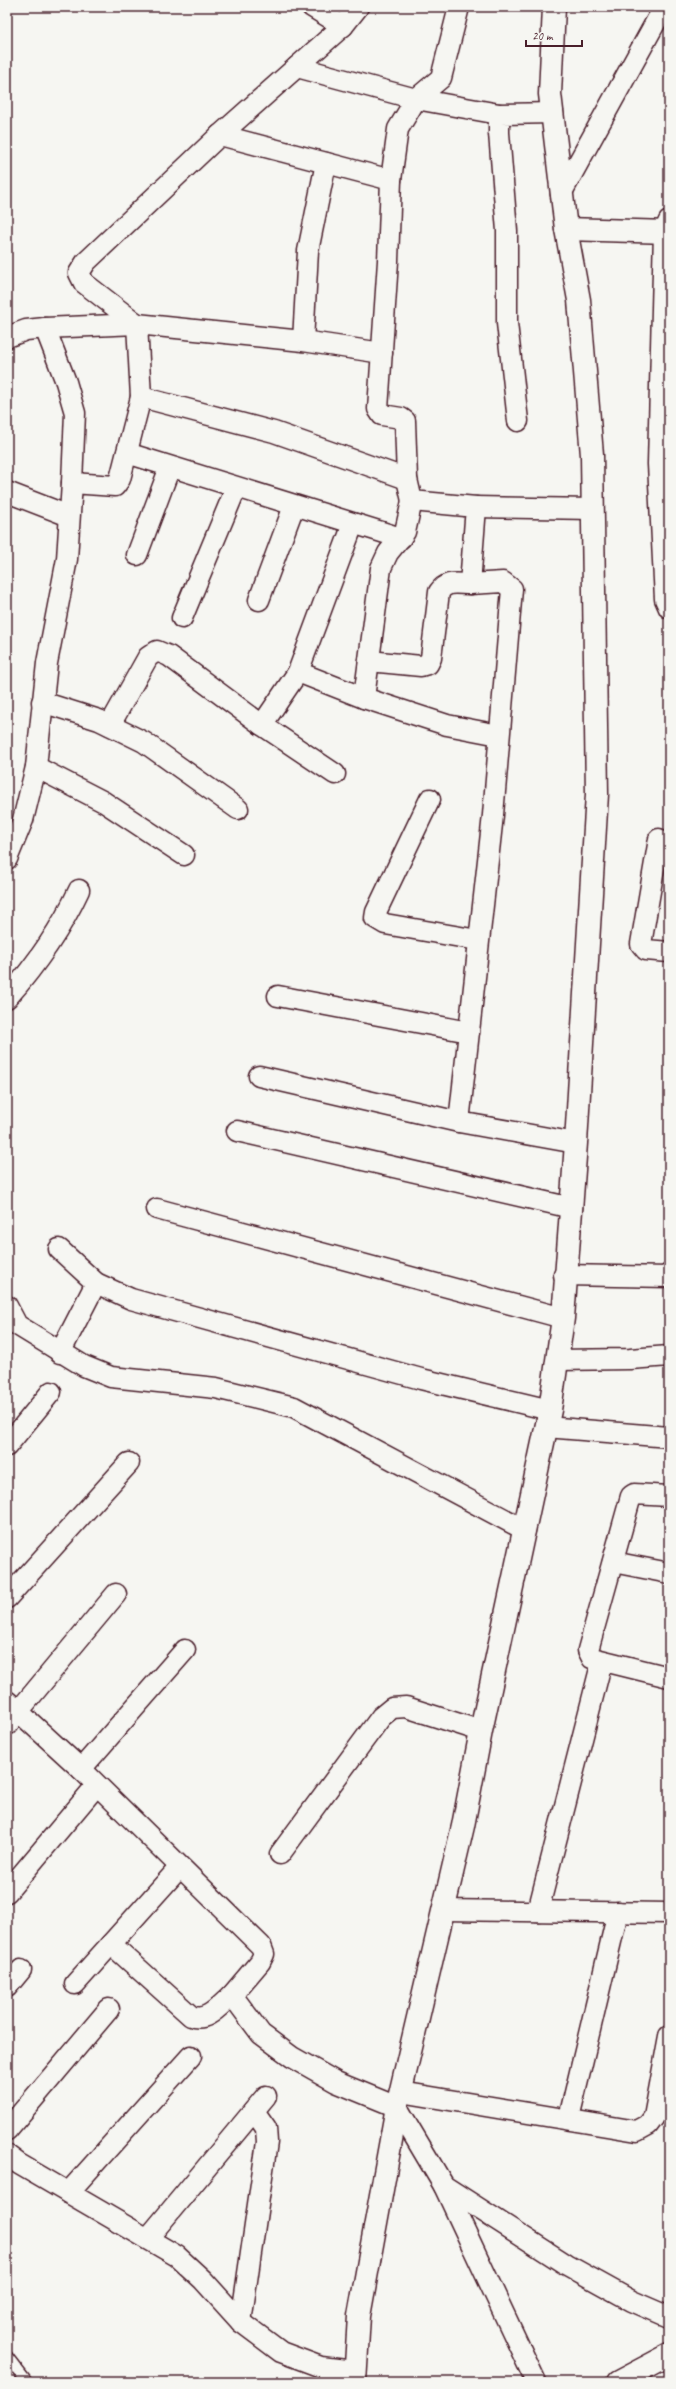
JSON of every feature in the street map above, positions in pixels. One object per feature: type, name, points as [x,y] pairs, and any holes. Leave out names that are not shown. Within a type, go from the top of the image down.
[{"type":"street","points":[[312,7],[343,26]]},
{"type":"street","points":[[72,483],[115,486],[120,479],[141,397],[137,324],[84,284],[79,273],[86,262],[220,135],[343,26],[358,7]]},
{"type":"street","points":[[364,698],[381,568],[388,553],[405,532],[412,501],[407,480],[404,421],[401,418],[382,415],[378,409],[391,180],[398,129],[416,99],[440,78],[460,7]]},
{"type":"street","points":[[7,2155],[19,2164],[177,2256],[203,2280],[241,2322],[281,2352],[355,2378],[359,2316],[399,2099],[463,1826],[480,1731],[525,1530],[548,1418],[563,1318],[564,1275],[572,1208],[597,794],[592,455],[579,300],[561,194],[550,94],[554,7]]},
{"type":"street","points":[[561,194],[664,7]]},
{"type":"street","points":[[297,67],[416,99],[499,114],[553,113]]},
{"type":"street","points":[[499,114],[499,133],[507,231],[507,323],[518,420]]},
{"type":"street","points":[[220,135],[391,180]]},
{"type":"street","points":[[303,342],[308,251],[326,163]]},
{"type":"street","points":[[566,229],[667,228],[666,301],[658,464],[665,599],[669,608]]},
{"type":"street","points":[[7,337],[26,330],[45,328],[137,324],[303,342],[382,353]]},
{"type":"street","points":[[9,854],[23,820],[36,767],[42,702],[66,559],[72,483],[75,413],[66,382],[45,328]]},
{"type":"street","points":[[141,397],[274,432],[407,480]]},
{"type":"street","points":[[127,453],[401,538]]},
{"type":"street","points":[[137,555],[170,467]]},
{"type":"street","points":[[182,618],[236,488]]},
{"type":"street","points":[[7,492],[69,516]]},
{"type":"street","points":[[412,501],[476,507],[593,509]]},
{"type":"street","points":[[259,600],[294,506]]},
{"type":"street","points":[[470,584],[476,507]]},
{"type":"street","points":[[262,725],[298,672],[353,524]]},
{"type":"street","points":[[369,661],[421,666],[428,664],[431,658],[439,592],[443,586],[448,583],[470,584],[503,582],[512,589],[493,815],[458,1122]]},
{"type":"street","points":[[110,725],[148,657],[157,651],[169,656],[262,725],[335,774]]},
{"type":"street","points":[[298,672],[364,698],[447,725],[499,735]]},
{"type":"street","points":[[42,702],[99,720],[144,742],[238,809]]},
{"type":"street","points":[[36,767],[104,802],[184,855]]},
{"type":"street","points":[[430,800],[376,912],[375,918],[385,924],[478,940]]},
{"type":"street","points":[[659,839],[642,944],[646,950],[669,952]]},
{"type":"street","points":[[7,998],[45,950],[68,914],[79,890]]},
{"type":"street","points":[[278,996],[469,1032]]},
{"type":"street","points":[[259,1076],[458,1122],[576,1143]]},
{"type":"street","points":[[237,1131],[572,1208]]},
{"type":"street","points":[[156,1209],[563,1318]]},
{"type":"street","points":[[59,1249],[96,1283],[130,1298],[421,1379],[548,1418],[669,1437]]},
{"type":"street","points":[[564,1275],[669,1276]]},
{"type":"street","points":[[60,1353],[96,1283]]},
{"type":"street","points":[[7,1306],[17,1325],[60,1353],[84,1366],[111,1377],[216,1388],[294,1407],[525,1530]]},
{"type":"street","points":[[557,1360],[630,1359],[669,1356]]},
{"type":"street","points":[[7,1446],[51,1392]]},
{"type":"street","points":[[7,1598],[128,1463]]},
{"type":"street","points":[[669,1496],[634,1494],[631,1496],[588,1650],[592,1658],[669,1677]]},
{"type":"street","points":[[612,1562],[669,1573]]},
{"type":"street","points":[[111,1944],[191,2016],[198,2019],[206,2018],[232,1995],[260,1962],[264,1954],[261,1946],[96,1786],[81,1769],[11,1712],[116,1594]]},
{"type":"street","points":[[81,1769],[185,1650]]},
{"type":"street","points":[[538,1911],[602,1661]]},
{"type":"street","points":[[280,1854],[381,1717],[392,1708],[406,1707],[480,1731]]},
{"type":"street","points":[[7,1892],[96,1786]]},
{"type":"street","points":[[75,1984],[180,1867]]},
{"type":"street","points":[[443,1910],[669,1913]]},
{"type":"street","points":[[569,2118],[618,1912]]},
{"type":"street","points":[[7,1987],[21,1970]]},
{"type":"street","points":[[232,1995],[261,2034],[292,2057],[336,2082],[399,2099],[569,2118],[637,2131],[648,2125],[654,2117],[669,2036]]},
{"type":"street","points":[[7,2130],[110,2009]]},
{"type":"street","points":[[68,2193],[191,2056]]},
{"type":"street","points":[[399,2099],[420,2145],[444,2186],[536,2382]]},
{"type":"street","points":[[148,2238],[260,2104],[260,2117],[266,2128],[266,2142],[241,2322]]},
{"type":"street","points":[[444,2186],[567,2266],[632,2301],[669,2317]]},
{"type":"street","points":[[618,2382],[669,2355]]},
{"type":"lane","points":[[7,2356],[27,2382]]}]
